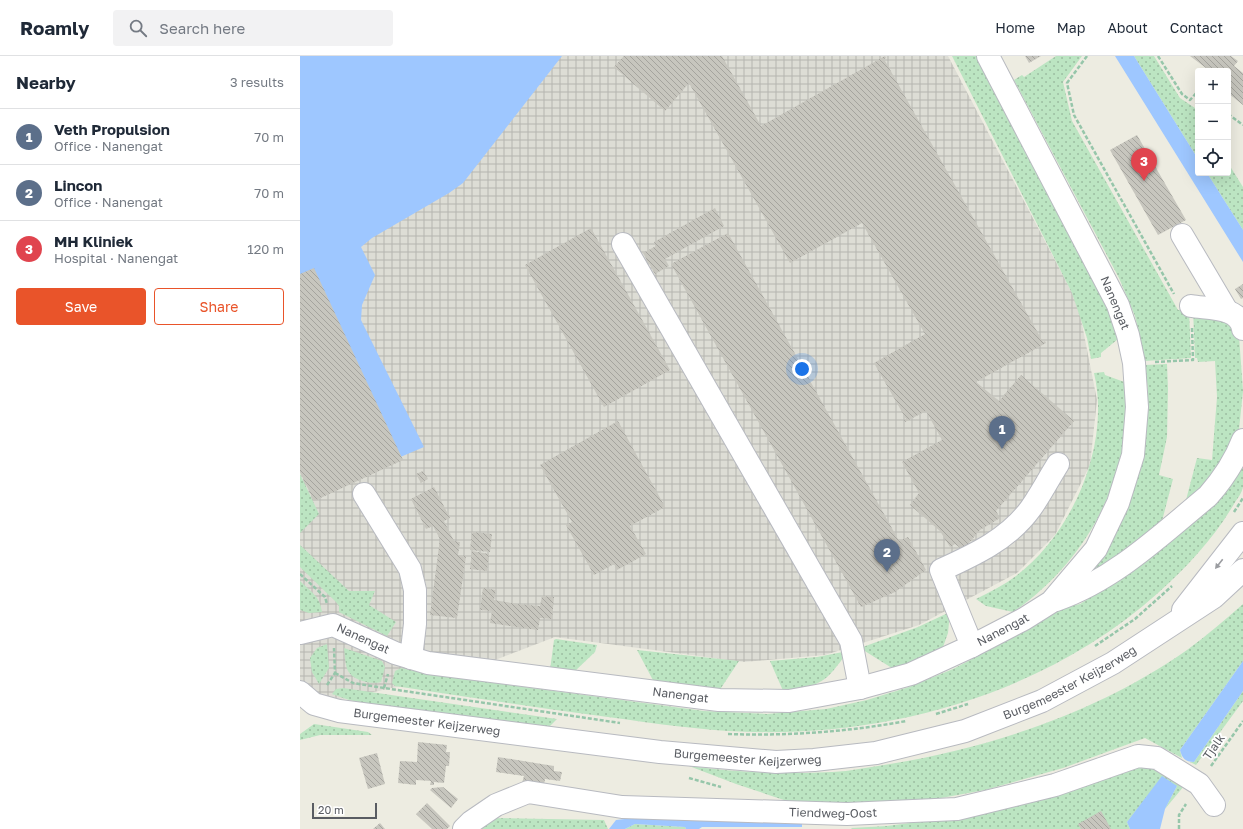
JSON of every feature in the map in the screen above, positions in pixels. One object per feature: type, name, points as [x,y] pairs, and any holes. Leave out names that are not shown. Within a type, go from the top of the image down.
[{"type":"street","name":"Nanengat","points":[[988,56],[1118,305],[1128,335],[1134,363],[1137,407],[1133,455],[1118,503],[1096,549],[1051,602]]},
{"type":"street","points":[[1182,235],[1227,311]]},
{"type":"street","points":[[623,244],[851,641],[860,688]]},
{"type":"street","points":[[1191,306],[1227,311],[1237,316],[1243,329]]},
{"type":"street","name":"Nanengat","points":[[300,633],[333,625],[395,653],[428,663],[719,700],[789,701],[860,688],[911,674],[972,646],[1024,619],[1051,602],[1072,595],[1124,565],[1203,500],[1218,485],[1237,456],[1243,440]]},
{"type":"street","points":[[972,646],[941,570],[982,552],[1009,532],[1031,509],[1058,464]]},
{"type":"street","points":[[364,494],[410,569],[414,590],[415,624],[411,658]]},
{"type":"street","name":"Burgemeester Keijzerweg","points":[[1174,622],[1243,533]]},
{"type":"street","name":"Burgemeester Keijzerweg","points":[[300,692],[314,704],[339,711],[660,752],[776,762],[814,760],[876,753],[965,731],[1042,701],[1113,663],[1214,597],[1243,570]]},
{"type":"street","name":"Tiendweg-Oost","points":[[464,829],[471,822],[496,805],[528,792],[622,807],[815,820],[847,814],[957,809],[1055,785],[1138,756],[1157,758],[1199,784]]},
{"type":"street","points":[[1199,784],[1214,805]]},
{"type":"path","points":[[1087,56],[1067,83],[1074,115],[1180,306],[1191,306],[1193,360],[1156,362]]},
{"type":"path","points":[[1158,56],[1182,94],[1190,100],[1195,94]]},
{"type":"path","points":[[1231,116],[1243,125]]},
{"type":"path","points":[[334,673],[353,683],[384,688]]},
{"type":"path","name":"Tjalk","points":[[1199,784],[1243,721]]},
{"type":"shaded area","points":[[300,56],[948,56],[1078,304],[1097,400],[1090,465],[1055,535],[1017,573],[919,625],[825,655],[744,662],[555,637],[461,673],[300,708]]},
{"type":"green space","points":[[952,56],[978,56],[1102,290],[1118,339],[1101,353],[1101,357],[1091,359],[1087,338],[1072,293]]},
{"type":"green space","points":[[1056,56],[1082,56],[1063,82],[1072,121],[1178,310],[1189,310],[1191,358],[1145,361],[1135,316],[1119,278],[1014,80],[1022,75],[1024,77]]},
{"type":"green space","points":[[1134,56],[1154,56],[1180,98],[1195,108],[1195,154]]},
{"type":"green space","points":[[1231,168],[1243,187],[1243,230],[1209,176],[1231,176]]},
{"type":"green space","points":[[1193,309],[1224,316],[1239,336],[1243,391],[1238,439],[1225,466],[1186,500],[1197,458],[1212,460],[1217,397],[1215,361],[1198,362],[1197,358],[1195,358]]},
{"type":"green space","points":[[1167,364],[1167,437],[1159,475],[1173,479],[1162,521],[1119,557],[1083,577],[1146,434],[1148,390],[1145,365]]},
{"type":"green space","points":[[1104,372],[1105,375],[1127,383],[1126,425],[1121,453],[1114,481],[1103,507],[1090,531],[1074,554],[1036,595],[1013,612],[986,606],[976,599],[1016,576],[1036,558],[1055,536],[1070,512],[1083,485],[1092,457],[1097,429],[1098,400],[1094,373]]},
{"type":"green space","points":[[1243,453],[1243,487],[1239,496],[1218,529],[1209,540],[1190,562],[1158,593],[1113,629],[1064,659],[1012,684],[957,704],[901,718],[844,728],[786,732],[728,731],[660,724],[544,708],[395,686],[392,683],[395,671],[401,668],[428,674],[704,711],[767,714],[826,709],[867,700],[909,687],[953,669],[993,648],[1035,623],[1052,610],[1080,604],[1132,571]]},
{"type":"green space","points":[[300,474],[319,514],[300,533]]},
{"type":"green space","points":[[300,545],[349,591],[375,591],[369,605],[396,622],[387,636],[339,612],[339,606],[336,602],[300,567]]},
{"type":"green space","points":[[300,581],[317,598],[322,612],[309,613],[300,610]]},
{"type":"green space","points":[[1243,604],[1243,661],[1180,750],[1182,758],[1145,738],[1063,768],[985,790],[886,808],[808,808],[736,784],[689,766],[767,773],[846,771],[929,757],[1007,737],[1045,724],[1082,708],[1119,691],[1154,672],[1194,645]]},
{"type":"green space","points":[[950,612],[948,633],[943,647],[895,670],[860,648],[918,627]]},
{"type":"green space","points":[[556,639],[597,645],[595,652],[574,672],[550,670],[554,640]]},
{"type":"green space","points":[[327,644],[329,668],[319,684],[312,672],[310,658],[317,648]]},
{"type":"green space","points":[[344,648],[382,661],[385,667],[381,682],[372,683],[363,681],[350,674],[346,666]]},
{"type":"green space","points":[[637,650],[739,661],[719,691],[655,684]]},
{"type":"green space","points":[[848,651],[834,670],[822,681],[807,687],[784,693],[770,661],[817,657]]},
{"type":"green space","points":[[343,688],[557,719],[549,727],[369,704],[349,700],[332,694],[336,689]]},
{"type":"green space","points":[[1243,691],[1243,701],[1196,765],[1190,762],[1194,762]]},
{"type":"green space","points":[[314,724],[368,732],[372,735],[320,735],[300,740],[300,734]]},
{"type":"green space","points":[[1135,765],[1156,766],[1184,786],[1165,809],[1177,786],[1142,803],[1127,822],[1130,829],[851,828],[887,826],[940,819]]},
{"type":"green space","points":[[492,818],[604,820],[608,829],[480,829]]},
{"type":"green space","points":[[635,824],[685,827],[686,829],[625,829]]},
{"type":"water","points":[[300,56],[562,56],[463,183],[449,193],[372,238],[361,247],[375,275],[362,305],[361,320],[424,447],[398,458],[300,275]]},
{"type":"water","points":[[1115,56],[1134,56],[1195,154],[1195,176],[1209,176],[1243,230],[1243,262]]},
{"type":"water","points":[[1243,661],[1243,691],[1194,762],[1186,760],[1180,750]]},
{"type":"water","points":[[1162,776],[1177,786],[1165,809],[1160,829],[1130,829],[1127,822]]},
{"type":"water","points":[[633,818],[802,824],[802,827],[702,827],[699,829],[686,829],[685,827],[635,824],[625,829],[609,829],[616,820]]},
{"type":"building","points":[[624,56],[722,56],[761,126],[885,56],[886,58],[884,59],[1043,342],[1045,341],[1046,343],[976,382],[999,401],[1021,375],[1074,421],[996,511],[1000,518],[980,530],[963,550],[955,544],[950,547],[940,531],[910,505],[919,493],[902,462],[942,440],[926,411],[905,422],[904,420],[906,419],[874,363],[925,334],[862,223],[790,263],[689,83],[665,111],[614,67]]},
{"type":"building","points":[[1025,56],[1041,56],[1029,63]]},
{"type":"building","points":[[1190,56],[1231,56],[1238,61],[1234,66],[1243,73],[1243,105],[1231,95],[1231,68],[1206,68]]},
{"type":"building","points":[[1137,135],[1186,220],[1158,235],[1110,150]]},
{"type":"building","points":[[715,208],[724,226],[665,259],[669,266],[655,274],[643,253],[656,246],[654,242]]},
{"type":"building","points":[[591,228],[670,370],[604,407],[525,265]]},
{"type":"building","points":[[728,233],[899,541],[908,537],[926,570],[895,592],[861,607],[671,264]]},
{"type":"building","points":[[314,268],[403,460],[314,501],[300,472],[300,274]]},
{"type":"building","points":[[1243,284],[1243,298],[1241,299],[1235,289]]},
{"type":"building","points":[[618,421],[665,507],[630,526],[646,554],[617,570],[614,564],[594,575],[566,525],[572,522],[540,465]]},
{"type":"building","points":[[423,471],[428,479],[421,483],[416,474]]},
{"type":"building","points":[[434,487],[450,518],[444,521],[454,541],[460,542],[458,555],[466,556],[457,618],[430,615],[440,539],[433,526],[426,529],[411,499]]},
{"type":"building","points":[[472,532],[492,534],[490,552],[470,550]]},
{"type":"building","points":[[472,551],[489,554],[487,571],[470,569]]},
{"type":"building","points":[[483,588],[496,590],[494,600],[517,604],[540,606],[542,596],[554,597],[552,619],[540,618],[538,630],[490,623],[492,611],[480,610]]},
{"type":"building","points":[[418,742],[447,745],[446,752],[450,752],[449,766],[446,766],[444,783],[434,782],[434,785],[430,785],[431,781],[416,780],[416,785],[398,783],[400,761],[417,762]]},
{"type":"building","points":[[377,753],[385,784],[368,789],[359,758]]},
{"type":"building","points":[[498,757],[554,766],[554,771],[562,772],[560,781],[545,779],[544,785],[522,783],[524,776],[496,772]]},
{"type":"building","points":[[443,787],[458,799],[451,808],[430,790],[432,788]]},
{"type":"building","points":[[427,803],[450,826],[447,829],[432,829],[416,814]]},
{"type":"building","points":[[1101,811],[1111,829],[1081,829],[1078,824]]},
{"type":"building","points":[[380,823],[385,829],[373,829]]},
{"type":"place","name":"MH Kliniek","points":[[1144,181]]},
{"type":"place","name":"Veth Propulsion","points":[[1002,449]]},
{"type":"place","name":"Lincon","points":[[887,572]]}]
